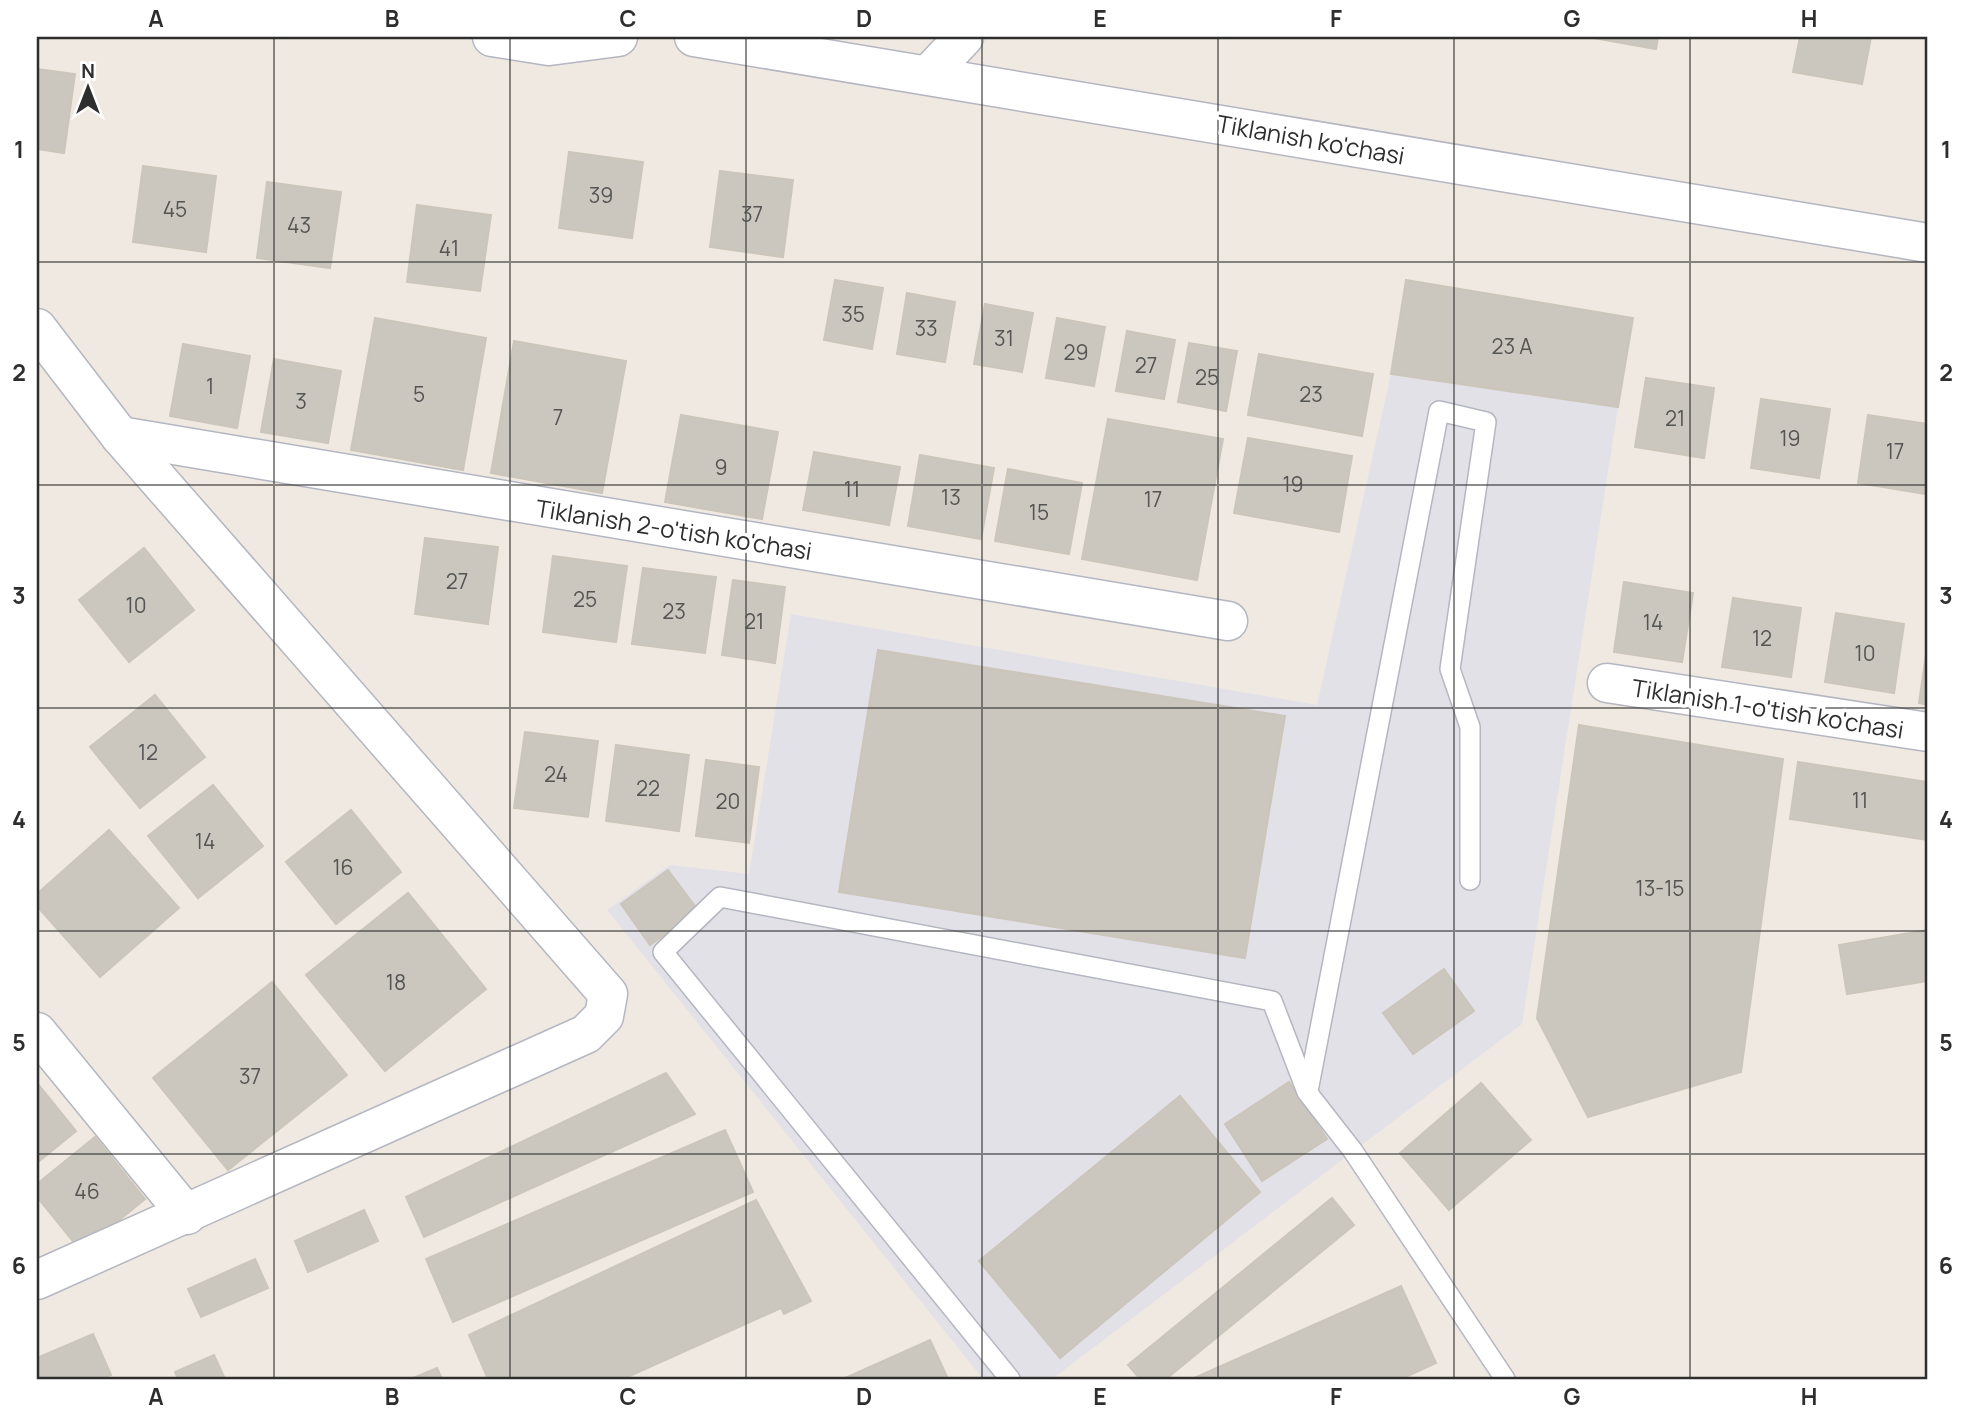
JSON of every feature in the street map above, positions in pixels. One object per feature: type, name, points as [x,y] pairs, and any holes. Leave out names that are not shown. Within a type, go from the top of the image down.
[{"type":"street","points":[[492,37],[549,46],[618,37]]},
{"type":"street","name":"Tiklanish ko'chasi","points":[[694,37],[929,74],[1928,243]]},
{"type":"street","points":[[929,74],[964,37]]},
{"type":"street","points":[[37,328],[120,436],[608,994],[604,1016],[586,1034],[37,1280]]},
{"type":"street","name":"Tiklanish 2-o'tish ko'chasi","points":[[120,436],[1228,621]]},
{"type":"street","name":"Tiklanish 1-o'tish ko'chasi","points":[[1607,683],[1928,732]]},
{"type":"street","points":[[37,1032],[187,1215]]},
{"type":"lane","points":[[1307,1092],[1439,411],[1486,422],[1450,669],[1469,727],[1469,880]]},
{"type":"lane","points":[[1010,1379],[663,952],[720,897],[1272,1001],[1307,1092],[1353,1151],[1505,1379]]},
{"type":"shaded area","points":[[1391,374],[1618,407],[1522,1024],[1052,1379],[983,1379],[607,910],[670,865],[749,874],[791,614],[1317,705]]},
{"type":"building","points":[[1588,37],[1658,37],[1656,49]]},
{"type":"building","points":[[1800,37],[1871,37],[1862,84],[1793,72]]},
{"type":"building","points":[[37,69],[75,74],[64,153],[37,149]]},
{"type":"building","points":[[569,152],[643,162],[632,238],[559,228]]},
{"type":"building","points":[[143,166],[216,176],[206,252],[133,242]]},
{"type":"building","points":[[720,171],[793,180],[783,257],[710,247]]},
{"type":"building","points":[[267,182],[341,192],[330,268],[257,258]]},
{"type":"building","points":[[417,205],[491,215],[480,291],[407,282]]},
{"type":"building","points":[[835,280],[883,288],[872,349],[824,340]]},
{"type":"building","points":[[1406,280],[1633,318],[1618,407],[1391,374]]},
{"type":"building","points":[[907,293],[955,302],[945,362],[897,354]]},
{"type":"building","points":[[985,304],[1033,313],[1022,372],[974,364]]},
{"type":"building","points":[[375,318],[486,338],[463,470],[351,450]]},
{"type":"building","points":[[1057,318],[1105,327],[1094,386],[1046,378]]},
{"type":"building","points":[[1127,331],[1175,340],[1164,399],[1116,391]]},
{"type":"building","points":[[514,341],[626,361],[602,493],[491,473]]},
{"type":"building","points":[[1189,343],[1237,351],[1226,411],[1178,402]]},
{"type":"building","points":[[183,344],[250,356],[237,428],[170,416]]},
{"type":"building","points":[[1259,354],[1373,374],[1362,436],[1248,415]]},
{"type":"building","points":[[274,359],[341,371],[328,443],[261,432]]},
{"type":"building","points":[[1646,378],[1714,388],[1704,458],[1635,447]]},
{"type":"building","points":[[1761,399],[1830,409],[1819,478],[1751,468]]},
{"type":"building","points":[[681,415],[778,432],[762,519],[665,502]]},
{"type":"building","points":[[1868,415],[1928,424],[1926,494],[1858,483]]},
{"type":"building","points":[[1108,419],[1223,439],[1197,580],[1082,559]]},
{"type":"building","points":[[1248,438],[1352,456],[1339,532],[1234,513]]},
{"type":"building","points":[[814,452],[900,467],[889,525],[803,510]]},
{"type":"building","points":[[920,455],[994,468],[981,539],[908,526]]},
{"type":"building","points":[[1008,469],[1082,483],[1069,554],[995,541]]},
{"type":"building","points":[[425,538],[498,547],[488,624],[415,614]]},
{"type":"building","points":[[144,548],[194,610],[129,662],[79,600]]},
{"type":"building","points":[[553,556],[627,566],[616,642],[543,632]]},
{"type":"building","points":[[643,568],[716,577],[705,653],[632,644]]},
{"type":"building","points":[[733,580],[785,587],[775,663],[722,655]]},
{"type":"building","points":[[1624,582],[1693,593],[1682,662],[1614,652]]},
{"type":"building","points":[[1733,598],[1801,608],[1791,677],[1722,667]]},
{"type":"building","points":[[1836,613],[1904,624],[1894,693],[1825,682]]},
{"type":"building","points":[[1928,641],[1928,705],[1919,703]]},
{"type":"building","points":[[878,650],[1285,716],[1245,958],[839,892]]},
{"type":"building","points":[[155,695],[205,757],[140,808],[90,747]]},
{"type":"building","points":[[1579,725],[1783,759],[1741,1072],[1588,1117],[1537,1018]]},
{"type":"building","points":[[525,732],[598,741],[588,817],[514,808]]},
{"type":"building","points":[[616,745],[689,755],[679,831],[606,821]]},
{"type":"building","points":[[706,760],[759,767],[749,843],[696,836]]},
{"type":"building","points":[[1798,762],[1928,782],[1928,840],[1790,819]]},
{"type":"building","points":[[213,785],[263,846],[198,898],[148,836]]},
{"type":"building","points":[[351,810],[401,872],[336,924],[286,862]]},
{"type":"building","points":[[109,830],[179,908],[100,977],[37,906],[37,894]]},
{"type":"building","points":[[668,870],[698,910],[650,945],[621,904]]},
{"type":"building","points":[[408,893],[486,989],[385,1071],[306,975]]},
{"type":"building","points":[[1928,930],[1928,981],[1847,994],[1839,945]]},
{"type":"building","points":[[1444,969],[1474,1011],[1413,1054],[1383,1013]]},
{"type":"building","points":[[272,982],[347,1075],[228,1170],[153,1078]]},
{"type":"building","points":[[666,1073],[695,1114],[424,1237],[406,1197]]},
{"type":"building","points":[[1289,1082],[1327,1139],[1262,1181],[1225,1124]]},
{"type":"building","points":[[37,1083],[76,1131],[37,1163]]},
{"type":"building","points":[[1481,1083],[1531,1140],[1449,1210],[1400,1153]]},
{"type":"building","points":[[1180,1096],[1260,1192],[1060,1358],[979,1261]]},
{"type":"building","points":[[725,1130],[753,1192],[453,1322],[426,1259]]},
{"type":"building","points":[[95,1137],[145,1199],[81,1251],[37,1197],[37,1184]]},
{"type":"building","points":[[1332,1198],[1354,1225],[1166,1379],[1140,1379],[1128,1365]]},
{"type":"building","points":[[756,1200],[811,1301],[784,1314],[781,1308],[623,1379],[488,1379],[469,1335]]},
{"type":"building","points":[[364,1210],[378,1241],[308,1272],[295,1241]]},
{"type":"building","points":[[255,1259],[268,1288],[201,1317],[188,1289]]},
{"type":"building","points":[[1401,1286],[1436,1363],[1401,1379],[1192,1379]]},
{"type":"building","points":[[93,1334],[111,1375],[100,1379],[37,1379],[37,1358]]},
{"type":"building","points":[[930,1340],[948,1379],[843,1379]]},
{"type":"building","points":[[214,1355],[225,1379],[178,1379],[175,1372]]},
{"type":"building","points":[[437,1368],[442,1379],[411,1379]]}]
